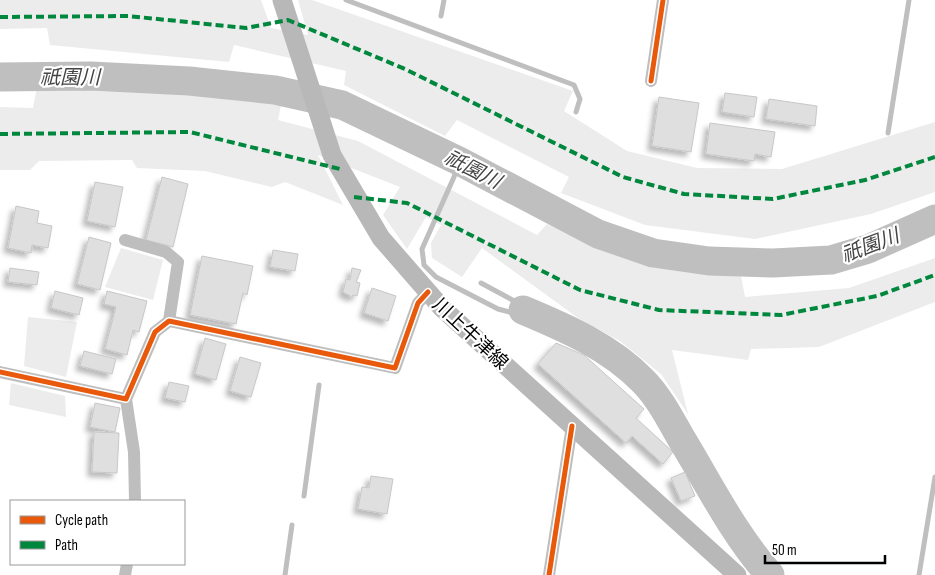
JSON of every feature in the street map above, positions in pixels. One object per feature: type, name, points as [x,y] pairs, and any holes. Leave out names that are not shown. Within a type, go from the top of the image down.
[{"type":"main road","name":"川上牛津線","points":[[282,0],[332,155],[380,238],[442,308],[737,575]]},
{"type":"street","points":[[651,81],[663,0]]},
{"type":"street","points":[[125,240],[166,252],[178,262],[178,275],[168,321],[155,332],[126,399],[134,452],[135,500]]},
{"type":"street","points":[[168,321],[395,368],[418,303],[428,292]]},
{"type":"street","points":[[0,372],[126,399]]},
{"type":"street","points":[[549,575],[572,426]]},
{"type":"shaded area","points":[[0,0],[261,0],[271,28],[308,35],[298,0],[312,0],[573,91],[564,111],[627,151],[697,168],[782,169],[935,122],[935,192],[871,214],[755,239],[645,225],[561,193],[569,177],[457,120],[445,136],[344,85],[346,71],[234,45],[229,62],[50,45],[47,28],[0,29]]},
{"type":"shaded area","points":[[37,87],[149,90],[281,105],[278,120],[358,141],[537,235],[547,224],[628,259],[741,276],[745,297],[849,288],[935,258],[935,302],[819,347],[751,349],[748,360],[672,350],[688,414],[661,374],[620,341],[578,318],[482,248],[462,277],[432,258],[431,243],[441,225],[426,217],[407,249],[383,215],[400,187],[318,155],[343,205],[285,182],[272,187],[205,171],[137,168],[132,160],[39,161],[30,170],[0,170],[0,107],[33,108]]},
{"type":"shaded area","points":[[121,248],[163,260],[153,300],[105,287]]},
{"type":"shaded area","points":[[28,317],[77,322],[66,377],[24,366]]},
{"type":"shaded area","points":[[11,383],[65,396],[66,417],[9,405]]},
{"type":"building","points":[[725,93],[757,97],[754,117],[722,112]]},
{"type":"building","points":[[659,97],[699,103],[691,152],[652,146]]},
{"type":"building","points":[[769,99],[817,106],[815,126],[766,119]]},
{"type":"building","points":[[710,123],[775,132],[771,157],[755,154],[754,161],[706,154]]},
{"type":"building","points":[[162,177],[188,184],[173,247],[146,240]]},
{"type":"building","points":[[95,182],[123,187],[115,227],[87,221]]},
{"type":"building","points":[[16,206],[39,211],[37,223],[52,226],[48,248],[32,245],[31,253],[8,248]]},
{"type":"building","points":[[89,237],[111,243],[100,290],[77,284]]},
{"type":"building","points":[[273,250],[298,254],[295,271],[270,267]]},
{"type":"building","points":[[202,256],[253,266],[247,295],[243,293],[236,324],[190,315]]},
{"type":"building","points":[[10,268],[39,272],[37,285],[8,282]]},
{"type":"building","points":[[352,268],[361,270],[356,282],[360,283],[357,296],[353,295],[352,297],[343,292],[346,279],[350,280]]},
{"type":"building","points":[[372,288],[396,296],[388,321],[364,313]]},
{"type":"building","points":[[55,291],[83,298],[79,315],[51,308]]},
{"type":"building","points":[[107,291],[147,301],[139,332],[133,330],[127,355],[105,349],[116,307],[104,304]]},
{"type":"building","points":[[205,338],[226,344],[216,380],[195,374]]},
{"type":"building","points":[[556,343],[584,355],[644,409],[636,418],[673,452],[663,464],[632,436],[626,443],[538,364]]},
{"type":"building","points":[[84,351],[116,359],[112,374],[80,366]]},
{"type":"building","points":[[240,357],[261,363],[251,397],[230,391]]},
{"type":"building","points":[[169,382],[189,386],[185,402],[165,398]]},
{"type":"building","points":[[95,403],[120,408],[115,432],[90,427]]},
{"type":"building","points":[[94,432],[119,433],[117,473],[92,472]]},
{"type":"building","points":[[685,472],[695,496],[681,501],[671,478]]},
{"type":"building","points":[[371,476],[393,479],[387,514],[358,509],[362,487],[369,488]]},
{"type":"waterway","points":[[346,0],[574,85],[580,99],[576,112]]},
{"type":"waterway","points":[[441,16],[444,0]]},
{"type":"waterway","points":[[888,133],[909,0]]},
{"type":"waterway","name":"祇園川","points":[[0,77],[91,76],[189,81],[275,90],[342,105],[459,161],[598,234],[653,253],[709,261],[773,263],[831,260],[868,249],[935,219]]},
{"type":"waterway","points":[[459,161],[454,177],[422,249],[424,265],[436,277],[498,309],[513,313],[523,310],[518,303],[481,283]]},
{"type":"waterway","points":[[523,310],[571,331],[602,348],[643,381],[664,408],[733,526],[770,575]]},
{"type":"waterway","points":[[304,496],[319,385]]},
{"type":"waterway","points":[[919,575],[935,477]]},
{"type":"waterway","points":[[285,575],[292,525]]},
{"type":"marked path","points":[[0,17],[128,16],[246,28],[288,20],[405,69],[623,177],[684,194],[773,199],[865,180],[935,157]]},
{"type":"marked path","points":[[0,134],[190,132],[340,169]]},
{"type":"marked path","points":[[354,197],[407,203],[580,290],[659,310],[781,315],[877,296],[935,275]]},
{"type":"cycle path","points":[[651,81],[663,0]]},
{"type":"cycle path","points":[[0,372],[126,399],[155,332],[169,321],[395,368],[418,303],[428,292]]},
{"type":"cycle path","points":[[549,575],[572,426]]}]
